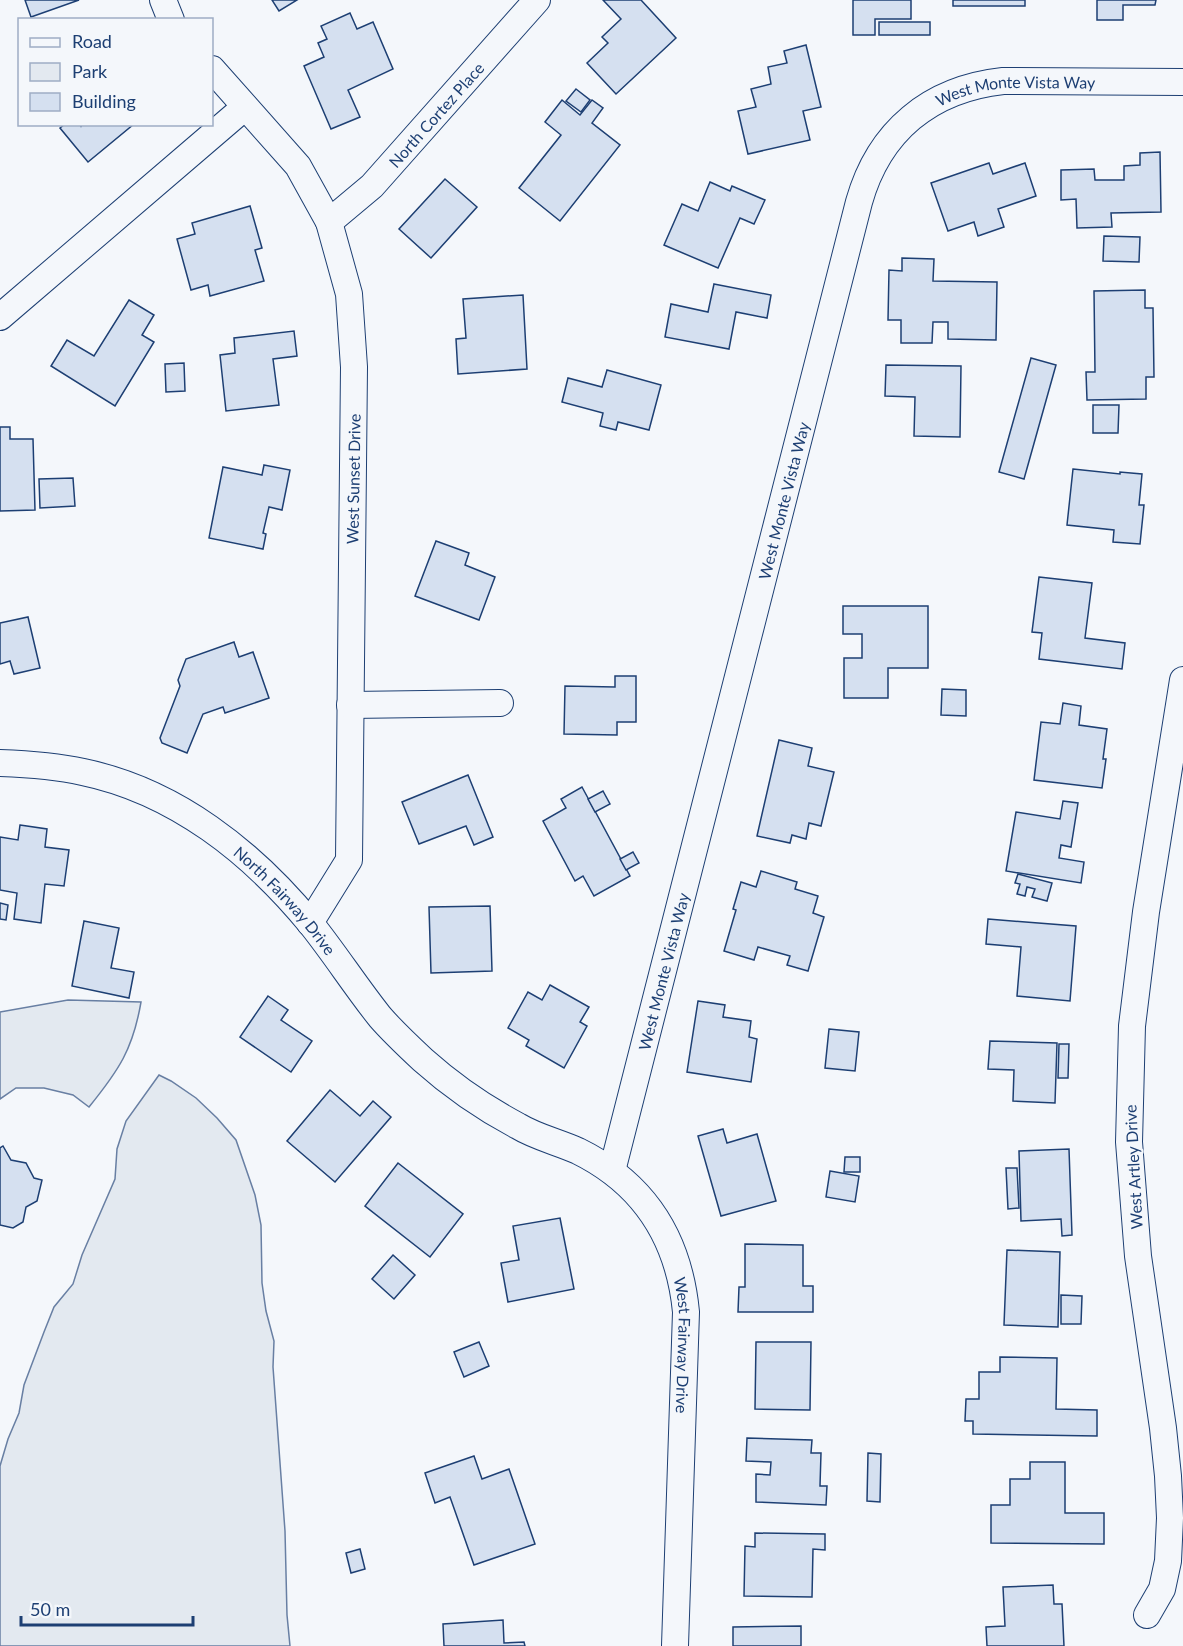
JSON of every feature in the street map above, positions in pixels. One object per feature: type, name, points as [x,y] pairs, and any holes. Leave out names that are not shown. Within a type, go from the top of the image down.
[{"type":"street","points":[[163,0],[170,18]]},
{"type":"street","name":"North Cortez Place","points":[[329,222],[372,186],[537,0]]},
{"type":"street","name":"West Sunset Drive","points":[[213,70],[298,166],[329,222],[349,294],[354,367],[349,860],[310,923]]},
{"type":"street","name":"West Monte Vista Way","points":[[612,1171],[859,202],[872,167],[881,151],[904,123],[933,102],[967,87],[1003,81],[1183,82]]},
{"type":"street","points":[[0,317],[245,107]]},
{"type":"street","name":"West Artley Drive","points":[[1148,1615],[1162,1589],[1168,1561],[1170,1518],[1163,1428],[1138,1256],[1129,1142],[1132,1026],[1146,912],[1183,680]]},
{"type":"street","points":[[350,705],[500,703]]},
{"type":"street","name":"North Fairway Drive","points":[[0,763],[43,765],[84,772],[125,784],[164,801],[201,822],[235,846],[266,875],[310,923],[381,1018],[423,1060],[469,1097],[519,1127]]},
{"type":"street","name":"West Fairway Drive","points":[[519,1127],[576,1150],[612,1171],[642,1199],[674,1252],[684,1292],[686,1333],[675,1646]]},
{"type":"green space","points":[[68,1000],[141,1002],[129,1046],[109,1082],[89,1107],[73,1095],[44,1088],[16,1088],[0,1099],[0,1012]]},
{"type":"green space","points":[[159,1075],[196,1098],[236,1140],[255,1195],[261,1225],[262,1283],[274,1341],[273,1367],[285,1531],[290,1646],[0,1646],[0,1466],[19,1413],[24,1385],[54,1307],[73,1284],[82,1255],[115,1179],[117,1149],[126,1121]]},
{"type":"building","points":[[25,0],[79,0],[31,17]]},
{"type":"building","points":[[272,0],[297,0],[279,11]]},
{"type":"building","points":[[603,0],[641,0],[676,38],[616,94],[587,63],[608,43],[602,37],[621,19]]},
{"type":"building","points":[[853,0],[911,0],[911,19],[875,19],[875,35],[853,35]]},
{"type":"building","points":[[953,0],[1025,0],[1025,6],[953,6]]},
{"type":"building","points":[[1097,0],[1156,0],[1155,5],[1123,5],[1123,20],[1097,20]]},
{"type":"building","points":[[350,13],[357,29],[373,22],[393,69],[348,90],[360,117],[331,129],[304,66],[324,57],[318,43],[327,39],[321,26]]},
{"type":"building","points":[[879,22],[930,22],[930,35],[879,35]]},
{"type":"building","points":[[806,45],[821,107],[803,111],[810,140],[748,154],[738,111],[756,107],[751,89],[771,84],[768,67],[787,63],[784,51]]},
{"type":"building","points":[[576,89],[590,100],[581,112],[566,101]]},
{"type":"building","points":[[562,100],[580,115],[592,100],[603,108],[592,123],[620,145],[560,221],[519,188],[561,135],[545,122]]},
{"type":"building","points":[[62,126],[132,126],[88,162],[60,128]]},
{"type":"building","points":[[1160,152],[1161,212],[1111,213],[1112,227],[1077,228],[1076,199],[1061,200],[1061,170],[1094,169],[1095,180],[1124,180],[1124,166],[1140,165],[1140,153]]},
{"type":"building","points":[[989,163],[993,174],[1025,163],[1036,196],[998,209],[1004,227],[978,236],[974,222],[948,231],[931,183]]},
{"type":"building","points":[[445,179],[477,207],[431,258],[399,229]]},
{"type":"building","points":[[710,182],[730,191],[732,186],[765,200],[754,224],[740,218],[718,268],[664,245],[682,204],[698,211]]},
{"type":"building","points":[[250,206],[262,248],[255,250],[264,281],[210,296],[208,285],[191,290],[177,239],[195,234],[192,223]]},
{"type":"building","points":[[1104,236],[1140,237],[1139,262],[1103,261]]},
{"type":"building","points":[[902,258],[934,259],[933,281],[997,282],[996,340],[948,339],[948,322],[933,322],[932,343],[901,343],[901,320],[888,320],[889,270],[902,271]]},
{"type":"building","points":[[714,284],[771,295],[767,318],[736,312],[729,349],[665,337],[671,304],[708,312]]},
{"type":"building","points":[[1145,290],[1145,308],[1153,308],[1154,377],[1146,377],[1146,399],[1087,400],[1086,372],[1095,372],[1094,291]]},
{"type":"building","points":[[523,295],[527,369],[458,374],[456,339],[466,338],[463,299]]},
{"type":"building","points":[[129,300],[154,315],[142,335],[154,342],[115,406],[51,366],[67,340],[94,356]]},
{"type":"building","points":[[294,331],[297,356],[273,359],[279,405],[226,411],[220,355],[235,353],[234,338]]},
{"type":"building","points":[[1031,358],[1056,365],[1024,479],[999,472]]},
{"type":"building","points":[[184,363],[185,391],[166,392],[165,364]]},
{"type":"building","points":[[886,365],[961,366],[960,437],[914,436],[915,397],[885,396]]},
{"type":"building","points":[[607,370],[661,385],[649,430],[618,422],[616,430],[600,426],[603,413],[562,402],[568,378],[602,387]]},
{"type":"building","points":[[1093,405],[1119,405],[1118,433],[1093,433]]},
{"type":"building","points":[[0,427],[10,427],[10,439],[33,439],[35,510],[0,511]]},
{"type":"building","points":[[264,465],[290,470],[282,510],[269,507],[263,533],[266,534],[263,549],[209,538],[223,467],[262,475]]},
{"type":"building","points":[[1073,469],[1142,474],[1139,505],[1144,505],[1140,544],[1113,542],[1114,530],[1067,525]]},
{"type":"building","points":[[73,478],[75,506],[40,508],[39,479]]},
{"type":"building","points":[[436,541],[469,553],[465,565],[495,577],[479,620],[415,596]]},
{"type":"building","points":[[1039,577],[1092,583],[1085,638],[1125,643],[1122,669],[1039,659],[1042,633],[1032,632]]},
{"type":"building","points":[[843,606],[928,606],[928,668],[888,668],[888,698],[844,698],[844,658],[862,658],[862,634],[843,634]]},
{"type":"building","points":[[28,617],[40,668],[14,674],[10,661],[0,664],[0,623]]},
{"type":"building","points":[[234,642],[239,657],[253,652],[269,698],[225,713],[223,707],[203,714],[187,753],[162,743],[160,738],[180,686],[178,680],[186,659]]},
{"type":"building","points":[[615,676],[636,676],[636,722],[617,722],[617,735],[564,734],[565,686],[615,687]]},
{"type":"building","points":[[942,689],[966,690],[966,716],[941,715]]},
{"type":"building","points":[[1063,703],[1081,706],[1079,725],[1107,729],[1102,788],[1034,780],[1041,722],[1060,724]]},
{"type":"building","points":[[779,740],[812,748],[808,766],[834,772],[821,826],[809,823],[806,839],[792,835],[790,843],[757,836]]},
{"type":"building","points":[[468,775],[493,837],[474,845],[466,826],[419,844],[402,802]]},
{"type":"building","points":[[582,787],[630,876],[594,896],[583,876],[575,881],[543,821],[566,808],[561,799]]},
{"type":"building","points":[[603,791],[610,804],[595,812],[588,799]]},
{"type":"building","points":[[1063,801],[1078,803],[1071,847],[1061,845],[1059,858],[1084,862],[1081,883],[1006,871],[1016,812],[1060,819]]},
{"type":"building","points":[[20,825],[47,829],[45,847],[69,850],[64,886],[45,884],[41,923],[14,919],[17,893],[0,890],[0,837],[18,840]]},
{"type":"building","points":[[633,852],[639,863],[626,870],[620,859]]},
{"type":"building","points":[[761,871],[797,882],[795,889],[818,896],[813,913],[824,917],[808,971],[787,965],[790,956],[758,947],[754,960],[724,951],[736,910],[733,909],[741,882],[756,887]]},
{"type":"building","points":[[1018,874],[1052,883],[1047,901],[1032,897],[1035,889],[1027,887],[1025,896],[1017,894],[1020,884],[1015,883]]},
{"type":"building","points":[[0,903],[8,905],[6,920],[0,919]]},
{"type":"building","points":[[490,906],[492,971],[431,973],[429,907]]},
{"type":"building","points":[[988,919],[1076,926],[1070,1001],[1017,996],[1021,947],[986,944]]},
{"type":"building","points":[[84,921],[119,928],[111,968],[134,972],[129,998],[72,986]]},
{"type":"building","points":[[550,985],[589,1007],[580,1022],[587,1026],[564,1068],[526,1046],[529,1040],[508,1028],[528,992],[542,1000]]},
{"type":"building","points":[[268,996],[288,1010],[281,1020],[312,1041],[291,1072],[240,1037]]},
{"type":"building","points":[[698,1001],[725,1005],[723,1017],[751,1021],[749,1037],[757,1039],[751,1082],[687,1072]]},
{"type":"building","points":[[829,1029],[859,1032],[855,1071],[825,1068]]},
{"type":"building","points":[[990,1041],[1057,1043],[1055,1103],[1013,1101],[1014,1070],[988,1069]]},
{"type":"building","points":[[1059,1044],[1069,1044],[1068,1078],[1058,1078]]},
{"type":"building","points":[[330,1090],[360,1116],[373,1101],[391,1117],[335,1182],[287,1141]]},
{"type":"building","points":[[723,1129],[727,1143],[757,1134],[776,1201],[721,1216],[698,1136]]},
{"type":"building","points":[[3,1146],[11,1160],[26,1163],[34,1178],[42,1180],[37,1201],[26,1207],[23,1222],[13,1228],[0,1225],[0,1148]]},
{"type":"building","points":[[1069,1149],[1072,1235],[1062,1236],[1061,1219],[1021,1221],[1019,1151]]},
{"type":"building","points":[[845,1157],[860,1157],[860,1172],[844,1172]]},
{"type":"building","points":[[398,1163],[463,1214],[430,1257],[365,1206]]},
{"type":"building","points":[[1006,1168],[1017,1168],[1019,1208],[1008,1209]]},
{"type":"building","points":[[830,1171],[859,1176],[855,1202],[826,1197]]},
{"type":"building","points":[[560,1218],[574,1289],[508,1302],[501,1263],[519,1260],[513,1226]]},
{"type":"building","points":[[745,1244],[803,1245],[803,1286],[813,1286],[813,1312],[738,1312],[739,1287],[745,1287]]},
{"type":"building","points":[[1007,1250],[1060,1252],[1058,1327],[1004,1325]]},
{"type":"building","points":[[393,1255],[415,1275],[394,1299],[372,1279]]},
{"type":"building","points":[[1061,1295],[1082,1296],[1081,1324],[1061,1324]]},
{"type":"building","points":[[479,1342],[489,1366],[464,1377],[454,1352]]},
{"type":"building","points":[[756,1342],[811,1342],[810,1410],[755,1409]]},
{"type":"building","points":[[1000,1357],[1057,1358],[1056,1409],[1097,1410],[1097,1436],[973,1434],[973,1421],[965,1421],[966,1399],[979,1399],[979,1372],[1000,1372]]},
{"type":"building","points":[[747,1438],[812,1440],[811,1453],[821,1453],[820,1486],[827,1486],[826,1505],[756,1502],[756,1474],[770,1475],[771,1462],[746,1461]]},
{"type":"building","points":[[868,1453],[881,1454],[880,1502],[867,1501]]},
{"type":"building","points":[[474,1456],[482,1479],[509,1469],[535,1544],[474,1565],[450,1497],[435,1503],[425,1473]]},
{"type":"building","points":[[1030,1462],[1065,1462],[1065,1513],[1104,1513],[1104,1544],[991,1543],[991,1505],[1010,1505],[1010,1479],[1030,1479]]},
{"type":"building","points":[[755,1533],[825,1534],[825,1550],[813,1549],[812,1597],[744,1596],[745,1546],[755,1547]]},
{"type":"building","points":[[360,1549],[365,1569],[351,1573],[346,1553]]},
{"type":"building","points":[[1053,1585],[1054,1604],[1062,1604],[1064,1646],[987,1646],[986,1627],[1005,1626],[1003,1587]]},
{"type":"building","points":[[503,1620],[504,1643],[524,1642],[525,1646],[444,1646],[443,1624]]},
{"type":"building","points":[[801,1626],[801,1646],[733,1646],[733,1627]]}]
